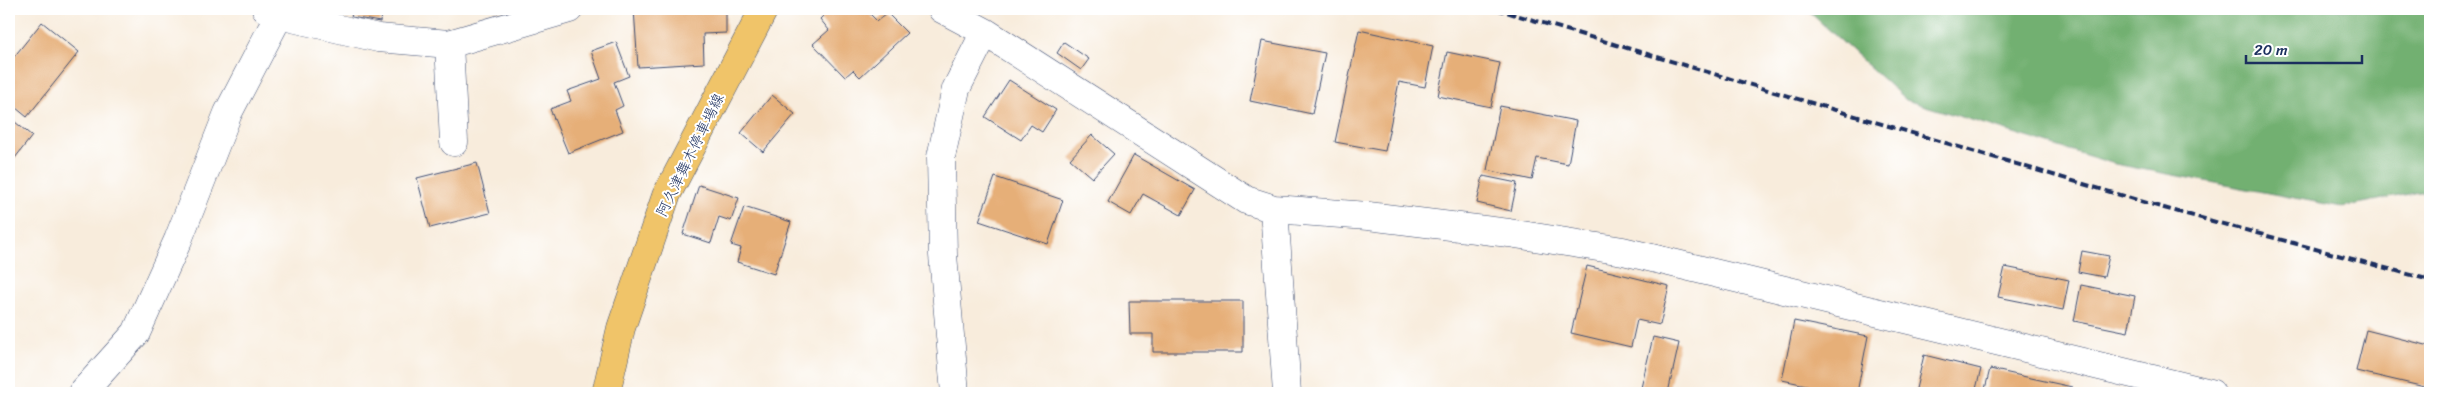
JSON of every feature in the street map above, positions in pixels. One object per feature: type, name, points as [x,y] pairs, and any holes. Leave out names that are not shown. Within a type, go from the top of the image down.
[{"type":"main road","name":"阿久津舞木停車場線","points":[[606,393],[621,328],[666,196],[764,9]]},
{"type":"street","points":[[82,393],[136,333],[178,240],[228,113],[272,12],[378,38],[449,44],[569,9]]},
{"type":"street","points":[[942,9],[985,32],[1246,200],[1274,209],[1368,216],[1509,233],[1623,251],[2145,386],[2211,393]]},
{"type":"street","points":[[955,393],[943,256],[941,157],[956,89],[985,32]]},
{"type":"street","points":[[449,44],[454,142]]},
{"type":"street","points":[[1274,209],[1287,393]]},
{"type":"green space","points":[[1806,9],[2430,9],[2430,190],[2342,207],[2115,164],[1906,100]]},
{"type":"building","points":[[353,9],[382,9],[380,22],[351,17]]},
{"type":"building","points":[[634,9],[726,9],[726,33],[703,34],[704,63],[638,67]]},
{"type":"building","points":[[830,9],[865,9],[877,21],[887,13],[907,33],[860,77],[853,70],[845,77],[813,44],[829,30],[820,19]]},
{"type":"building","points":[[42,22],[79,52],[27,117],[10,103],[9,105],[9,63]]},
{"type":"building","points":[[1359,30],[1433,46],[1425,87],[1399,82],[1385,151],[1335,142]]},
{"type":"building","points":[[1262,41],[1325,53],[1312,114],[1250,101]]},
{"type":"building","points":[[616,42],[629,76],[614,82],[623,106],[615,110],[623,131],[568,153],[550,109],[571,101],[567,91],[601,79],[591,51]]},
{"type":"building","points":[[1064,42],[1089,59],[1081,70],[1057,53]]},
{"type":"building","points":[[1447,52],[1500,63],[1491,107],[1438,96]]},
{"type":"building","points":[[1009,80],[1056,110],[1042,132],[1031,125],[1021,140],[985,117]]},
{"type":"building","points":[[772,95],[795,114],[763,152],[741,133]]},
{"type":"building","points":[[1500,106],[1576,121],[1568,164],[1537,158],[1532,180],[1487,170]]},
{"type":"building","points":[[9,117],[32,136],[15,158],[9,153]]},
{"type":"building","points":[[1092,135],[1114,154],[1092,178],[1070,159]]},
{"type":"building","points":[[1134,155],[1195,190],[1181,215],[1143,194],[1131,215],[1108,202]]},
{"type":"building","points":[[477,163],[490,213],[430,228],[417,178]]},
{"type":"building","points":[[1483,176],[1517,183],[1511,211],[1477,203]]},
{"type":"building","points":[[995,177],[1063,200],[1048,244],[979,221]]},
{"type":"building","points":[[699,185],[739,198],[731,221],[719,217],[711,243],[683,234]]},
{"type":"building","points":[[744,207],[791,222],[774,274],[737,262],[741,248],[731,245]]},
{"type":"building","points":[[2082,251],[2109,256],[2104,277],[2078,272]]},
{"type":"building","points":[[1587,266],[1669,286],[1660,325],[1637,320],[1631,347],[1571,333]]},
{"type":"building","points":[[2005,267],[2069,280],[2063,310],[1998,297]]},
{"type":"building","points":[[2081,285],[2135,296],[2128,332],[2074,321]]},
{"type":"building","points":[[1129,301],[1243,301],[1243,352],[1153,352],[1153,334],[1130,334]]},
{"type":"building","points":[[1794,321],[1868,336],[1857,393],[1845,393],[1782,380]]},
{"type":"building","points":[[2366,330],[2430,346],[2429,388],[2356,371]]},
{"type":"building","points":[[1653,337],[1679,343],[1668,393],[1640,392]]},
{"type":"building","points":[[1924,355],[1981,369],[1975,393],[1915,393]]},
{"type":"building","points":[[1990,369],[2072,387],[2071,393],[1984,393]]},
{"type":"railway","points":[[1496,9],[2164,208],[2430,280]]}]
